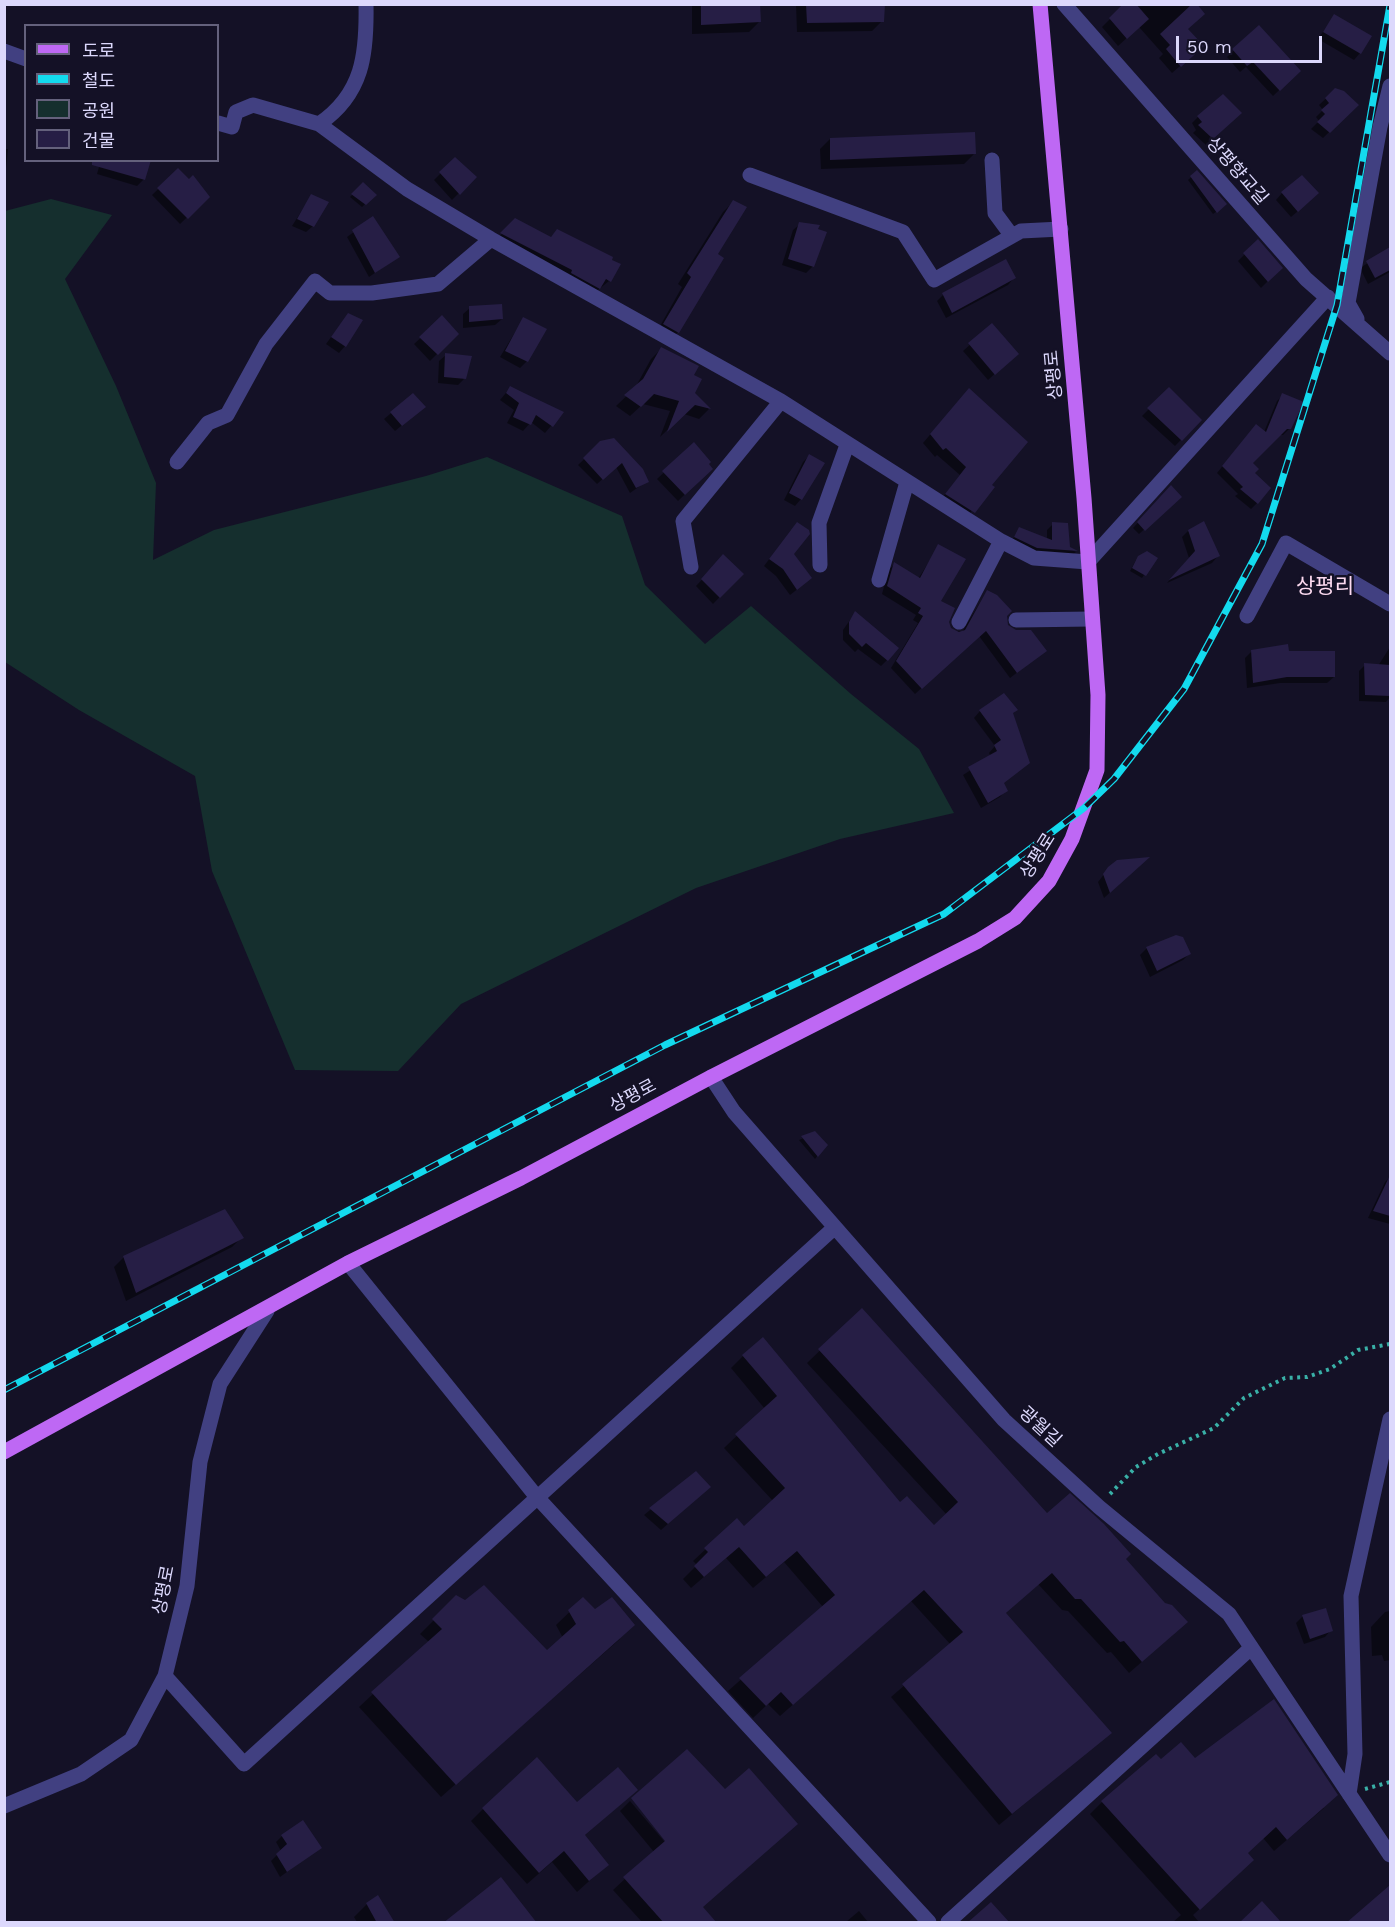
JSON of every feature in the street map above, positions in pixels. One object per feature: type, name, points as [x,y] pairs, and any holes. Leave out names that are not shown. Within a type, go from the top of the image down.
[{"type":"main road","name":"상평로","points":[[4,1452],[267,1311],[348,1263],[521,1178],[711,1077],[978,941],[1015,918],[1049,881],[1072,839],[1097,770],[1098,695],[1061,229],[1040,4]]},
{"type":"street","points":[[319,124],[335,114],[360,78],[367,29],[366,4]]},
{"type":"street","name":"상평향교길","points":[[1064,4],[1306,279],[1390,353]]},
{"type":"street","points":[[4,51],[24,58]]},
{"type":"street","points":[[1363,330],[1348,303],[1385,122],[1390,86]]},
{"type":"street","points":[[219,123],[232,127],[236,112],[254,105],[319,124],[407,189],[491,239],[781,401],[1001,541],[1035,558],[1088,562],[1328,297]]},
{"type":"street","points":[[992,160],[995,213],[1012,236]]},
{"type":"street","points":[[750,175],[903,232],[934,280],[1020,231],[1061,229]]},
{"type":"street","points":[[177,462],[208,423],[227,415],[266,344],[315,282],[330,293],[372,293],[438,284],[491,239]]},
{"type":"street","points":[[691,567],[683,521],[781,401]]},
{"type":"street","points":[[820,565],[819,523],[847,445]]},
{"type":"street","points":[[879,580],[907,482]]},
{"type":"street","points":[[959,621],[1001,541]]},
{"type":"street","points":[[1247,616],[1286,543],[1390,604]]},
{"type":"street","points":[[1016,620],[1092,619]]},
{"type":"street","name":"광월길","points":[[711,1077],[734,1112],[1004,1420],[1099,1507],[1229,1614],[1390,1855]]},
{"type":"street","points":[[165,1676],[244,1764],[536,1496],[834,1228]]},
{"type":"street","points":[[348,1263],[536,1496],[929,1923]]},
{"type":"street","name":"상평로","points":[[4,1806],[81,1774],[131,1740],[165,1676],[187,1586],[200,1462],[220,1384],[267,1311]]},
{"type":"street","points":[[1349,1794],[1355,1754],[1351,1596],[1390,1419]]},
{"type":"street","points":[[948,1923],[1251,1648]]},
{"type":"path","points":[[1099,1507],[1136,1467],[1214,1428],[1244,1398],[1285,1378],[1307,1377],[1330,1369],[1358,1350],[1390,1344]]},
{"type":"path","points":[[1349,1794],[1390,1782]]},
{"type":"green space","points":[[51,199],[112,215],[65,279],[116,386],[156,483],[153,560],[214,530],[426,476],[487,457],[622,516],[645,585],[705,644],[751,606],[851,694],[919,749],[954,813],[840,839],[696,888],[461,1004],[398,1071],[295,1070],[212,871],[195,776],[79,710],[5,662],[5,211]]},
{"type":"building","points":[[701,4],[760,4],[761,22],[701,25]]},
{"type":"building","points":[[806,4],[885,4],[884,22],[807,23]]},
{"type":"building","points":[[1123,4],[1136,4],[1149,19],[1127,39],[1109,18]]},
{"type":"building","points":[[1192,4],[1197,4],[1205,14],[1188,29],[1204,46],[1181,67],[1166,49],[1170,45],[1160,34]]},
{"type":"building","points":[[1334,14],[1372,36],[1361,54],[1323,32]]},
{"type":"building","points":[[1259,25],[1301,71],[1280,91],[1253,62],[1247,66],[1232,49]]},
{"type":"building","points":[[1335,88],[1344,91],[1359,105],[1330,133],[1317,122],[1325,114],[1321,110],[1329,103],[1325,98]]},
{"type":"building","points":[[1223,94],[1242,113],[1213,139],[1198,125],[1202,122],[1197,116]]},
{"type":"building","points":[[975,132],[976,154],[830,160],[830,138]]},
{"type":"building","points":[[455,157],[477,177],[460,195],[439,172]]},
{"type":"building","points":[[92,162],[150,162],[145,180],[92,165]]},
{"type":"building","points":[[178,168],[189,179],[193,175],[210,197],[188,219],[157,188]]},
{"type":"building","points":[[1197,170],[1227,204],[1217,213],[1190,176]]},
{"type":"building","points":[[1302,175],[1319,193],[1298,212],[1281,192]]},
{"type":"building","points":[[363,182],[377,195],[366,205],[351,194]]},
{"type":"building","points":[[311,194],[329,202],[314,227],[297,219]]},
{"type":"building","points":[[733,200],[747,207],[718,254],[724,258],[679,333],[663,324],[691,277],[687,273]]},
{"type":"building","points":[[373,216],[400,257],[375,273],[352,230]]},
{"type":"building","points":[[515,218],[551,237],[557,229],[613,257],[612,260],[621,264],[611,282],[606,279],[600,289],[571,273],[572,270],[500,233]]},
{"type":"building","points":[[799,222],[820,225],[818,229],[827,232],[814,267],[788,259]]},
{"type":"building","points":[[1258,239],[1283,268],[1268,282],[1243,253]]},
{"type":"building","points":[[1390,247],[1390,270],[1375,278],[1366,261]]},
{"type":"building","points":[[1006,259],[1016,278],[952,313],[942,293]]},
{"type":"building","points":[[502,304],[503,319],[469,322],[469,306]]},
{"type":"building","points":[[348,313],[363,320],[346,347],[331,337]]},
{"type":"building","points":[[442,315],[459,334],[438,355],[419,337]]},
{"type":"building","points":[[523,317],[547,329],[528,362],[505,351]]},
{"type":"building","points":[[992,323],[1019,354],[995,375],[968,343]]},
{"type":"building","points":[[661,347],[699,366],[694,375],[702,379],[695,393],[711,409],[695,405],[667,432],[679,401],[654,394],[641,407],[624,395],[643,379]]},
{"type":"building","points":[[445,353],[472,356],[466,379],[444,377]]},
{"type":"building","points":[[510,386],[564,412],[553,427],[536,415],[531,425],[513,417],[519,403],[506,393]]},
{"type":"building","points":[[1169,387],[1202,420],[1182,441],[1147,408]]},
{"type":"building","points":[[969,388],[1028,442],[992,485],[995,487],[975,513],[945,494],[966,467],[946,448],[943,450],[930,434]]},
{"type":"building","points":[[413,393],[426,407],[402,426],[390,412]]},
{"type":"building","points":[[1282,393],[1304,402],[1291,429],[1287,429],[1253,463],[1259,469],[1255,473],[1271,488],[1258,504],[1240,489],[1243,487],[1222,466],[1256,424],[1266,432]]},
{"type":"building","points":[[614,438],[643,469],[649,482],[636,488],[622,463],[603,480],[583,458],[600,441]]},
{"type":"building","points":[[694,442],[711,462],[709,464],[713,469],[685,495],[662,471]]},
{"type":"building","points":[[809,454],[825,463],[802,500],[789,493]]},
{"type":"building","points":[[1171,485],[1182,497],[1145,531],[1137,522]]},
{"type":"building","points":[[1204,521],[1220,556],[1169,580],[1195,551],[1188,530]]},
{"type":"building","points":[[797,522],[809,530],[810,534],[794,554],[812,578],[797,590],[783,569],[769,559]]},
{"type":"building","points":[[1052,522],[1068,523],[1070,547],[1078,551],[1037,548],[1014,537],[1019,527],[1052,540]]},
{"type":"building","points":[[938,544],[966,559],[941,601],[955,608],[949,622],[951,628],[959,632],[965,630],[987,590],[997,595],[1012,611],[1007,616],[1008,625],[1016,630],[1031,630],[1047,651],[1017,673],[986,631],[922,689],[896,661],[923,616],[918,613],[921,608],[887,586],[894,562],[920,578]]},
{"type":"building","points":[[1147,551],[1158,558],[1146,576],[1132,568],[1138,556]]},
{"type":"building","points":[[723,554],[744,574],[720,598],[701,579]]},
{"type":"building","points":[[855,611],[899,648],[888,661],[866,643],[862,647],[849,634],[849,622]]},
{"type":"building","points":[[1288,644],[1289,651],[1335,651],[1335,677],[1287,677],[1253,683],[1251,650]]},
{"type":"building","points":[[1364,663],[1390,665],[1390,696],[1365,695]]},
{"type":"building","points":[[1004,693],[1018,710],[1013,713],[1030,763],[1004,783],[1008,791],[988,803],[968,767],[997,751],[994,745],[1001,740],[979,710]]},
{"type":"building","points":[[1150,857],[1110,893],[1103,874],[1108,867],[1117,860]]},
{"type":"building","points":[[1176,935],[1183,937],[1191,954],[1157,971],[1146,947]]},
{"type":"building","points":[[815,1131],[828,1145],[818,1157],[801,1136]]},
{"type":"building","points":[[1390,1175],[1390,1216],[1373,1211]]},
{"type":"building","points":[[225,1209],[244,1238],[136,1293],[123,1256]]},
{"type":"building","points":[[862,1308],[1047,1513],[1070,1493],[1104,1524],[1131,1554],[1126,1559],[1165,1603],[1172,1605],[1188,1622],[1142,1662],[1124,1641],[1120,1642],[1081,1599],[1075,1599],[1052,1573],[1006,1613],[1112,1733],[1012,1814],[902,1684],[963,1632],[924,1590],[793,1705],[781,1692],[766,1706],[739,1678],[835,1595],[797,1551],[766,1577],[739,1547],[704,1577],[694,1566],[708,1552],[704,1548],[737,1518],[744,1526],[785,1488],[735,1434],[777,1396],[742,1355],[763,1337],[900,1502],[907,1496],[934,1525],[958,1502],[818,1349]]},
{"type":"building","points":[[696,1471],[711,1487],[668,1524],[649,1508]]},
{"type":"building","points":[[484,1585],[547,1650],[576,1624],[568,1610],[583,1597],[595,1609],[612,1597],[635,1625],[456,1785],[371,1692],[442,1629],[432,1619],[456,1595],[465,1600]]},
{"type":"building","points":[[1326,1608],[1333,1631],[1310,1639],[1302,1615]]},
{"type":"building","points":[[1274,1699],[1338,1795],[1287,1840],[1276,1827],[1248,1853],[1254,1860],[1200,1910],[1101,1801],[1156,1754],[1161,1759],[1181,1742],[1195,1758]]},
{"type":"building","points":[[687,1749],[725,1789],[749,1768],[798,1824],[703,1907],[717,1923],[664,1923],[623,1877],[665,1841],[631,1798]]},
{"type":"building","points":[[537,1757],[577,1802],[618,1767],[638,1790],[585,1835],[609,1865],[589,1881],[564,1851],[539,1873],[482,1808]]},
{"type":"building","points":[[303,1820],[322,1848],[287,1872],[276,1854],[287,1844],[281,1835]]},
{"type":"building","points":[[501,1877],[537,1923],[443,1923]]},
{"type":"building","points":[[1390,1885],[1390,1923],[1346,1923]]},
{"type":"building","points":[[378,1895],[395,1923],[377,1923],[366,1903]]},
{"type":"building","points":[[1262,1901],[1282,1923],[1239,1923]]},
{"type":"building","points":[[991,1902],[1010,1923],[967,1923]]},
{"type":"railway","points":[[4,1390],[665,1045],[944,914],[1084,808],[1114,779],[1184,689],[1262,544],[1337,305],[1390,5]]},
{"type":"district","name":"상평리","points":[[1325,587]]}]
